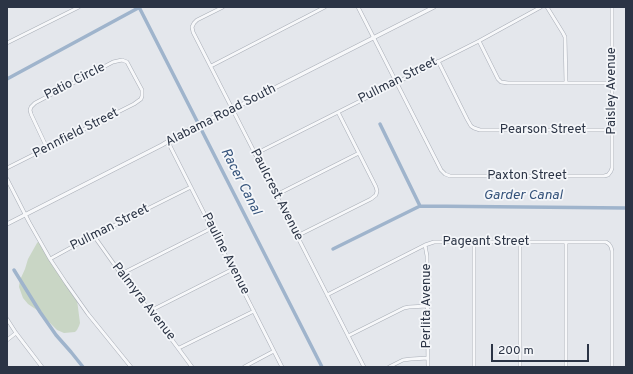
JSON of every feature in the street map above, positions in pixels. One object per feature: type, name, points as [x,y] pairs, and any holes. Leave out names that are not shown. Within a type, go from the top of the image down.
[{"type":"street","points":[[7,43],[79,7]]},
{"type":"street","name":"Paulcrest Avenue","points":[[223,7],[197,20],[192,27],[193,32],[364,367]]},
{"type":"street","points":[[211,66],[325,7]]},
{"type":"street","points":[[358,7],[396,82]]},
{"type":"street","name":"Alabama Road South","points":[[7,224],[168,142],[194,126],[232,109],[434,7]]},
{"type":"street","name":"Pullman Street","points":[[255,154],[479,41],[541,7]]},
{"type":"street","points":[[547,7],[565,38],[566,83]]},
{"type":"street","name":"Paisley Avenue","points":[[608,175],[612,168],[612,7]]},
{"type":"street","points":[[479,41],[498,79],[501,82],[612,84]]},
{"type":"street","name":"Patio Circle","points":[[48,148],[30,110],[31,107],[41,99],[109,64],[122,60],[127,62],[129,65],[142,90],[142,96]]},
{"type":"street","name":"Pearson Street","points":[[438,61],[470,126],[474,128],[480,130],[612,130]]},
{"type":"street","name":"Paxton Street","points":[[396,82],[438,165],[445,174],[450,176],[608,175]]},
{"type":"street","name":"Pennfield Street","points":[[7,168],[134,104],[141,99],[142,96]]},
{"type":"street","points":[[298,236],[371,199],[376,195],[376,187],[338,112]]},
{"type":"street","name":"Pauline Avenue","points":[[168,142],[282,367]]},
{"type":"street","points":[[276,194],[359,153]]},
{"type":"street","points":[[7,178],[50,259],[81,304],[131,367]]},
{"type":"street","name":"Pullman Street","points":[[50,259],[191,187]]},
{"type":"street","points":[[121,274],[212,228]]},
{"type":"street","name":"Palmyra Avenue","points":[[94,236],[192,367]]},
{"type":"street","name":"Pageant Street","points":[[327,295],[425,245],[434,242],[602,242],[609,244],[612,251],[612,367]]},
{"type":"street","points":[[474,242],[474,367]]},
{"type":"street","points":[[520,242],[520,367]]},
{"type":"street","points":[[566,242],[566,367]]},
{"type":"street","name":"Perlita Avenue","points":[[425,245],[427,256],[428,367]]},
{"type":"street","points":[[150,311],[233,269]]},
{"type":"street","points":[[348,336],[404,308],[427,306]]},
{"type":"street","points":[[179,348],[254,311]]},
{"type":"street","points":[[7,319],[42,367]]},
{"type":"street","points":[[7,340],[16,333]]},
{"type":"street","points":[[244,367],[274,351]]},
{"type":"street","points":[[389,367],[403,360],[428,358]]},
{"type":"green space","points":[[39,241],[77,300],[80,323],[75,332],[64,333],[57,330],[23,298],[19,287],[20,280],[28,259]]},
{"type":"waterway","name":"Racer Canal","points":[[139,7],[322,367]]},
{"type":"waterway","points":[[7,79],[140,7]]},
{"type":"waterway","name":"Garder Canal","points":[[380,124],[420,206]]},
{"type":"waterway","name":"Garder Canal","points":[[333,249],[420,206],[626,208]]},
{"type":"waterway","points":[[14,270],[56,335],[83,367]]}]
